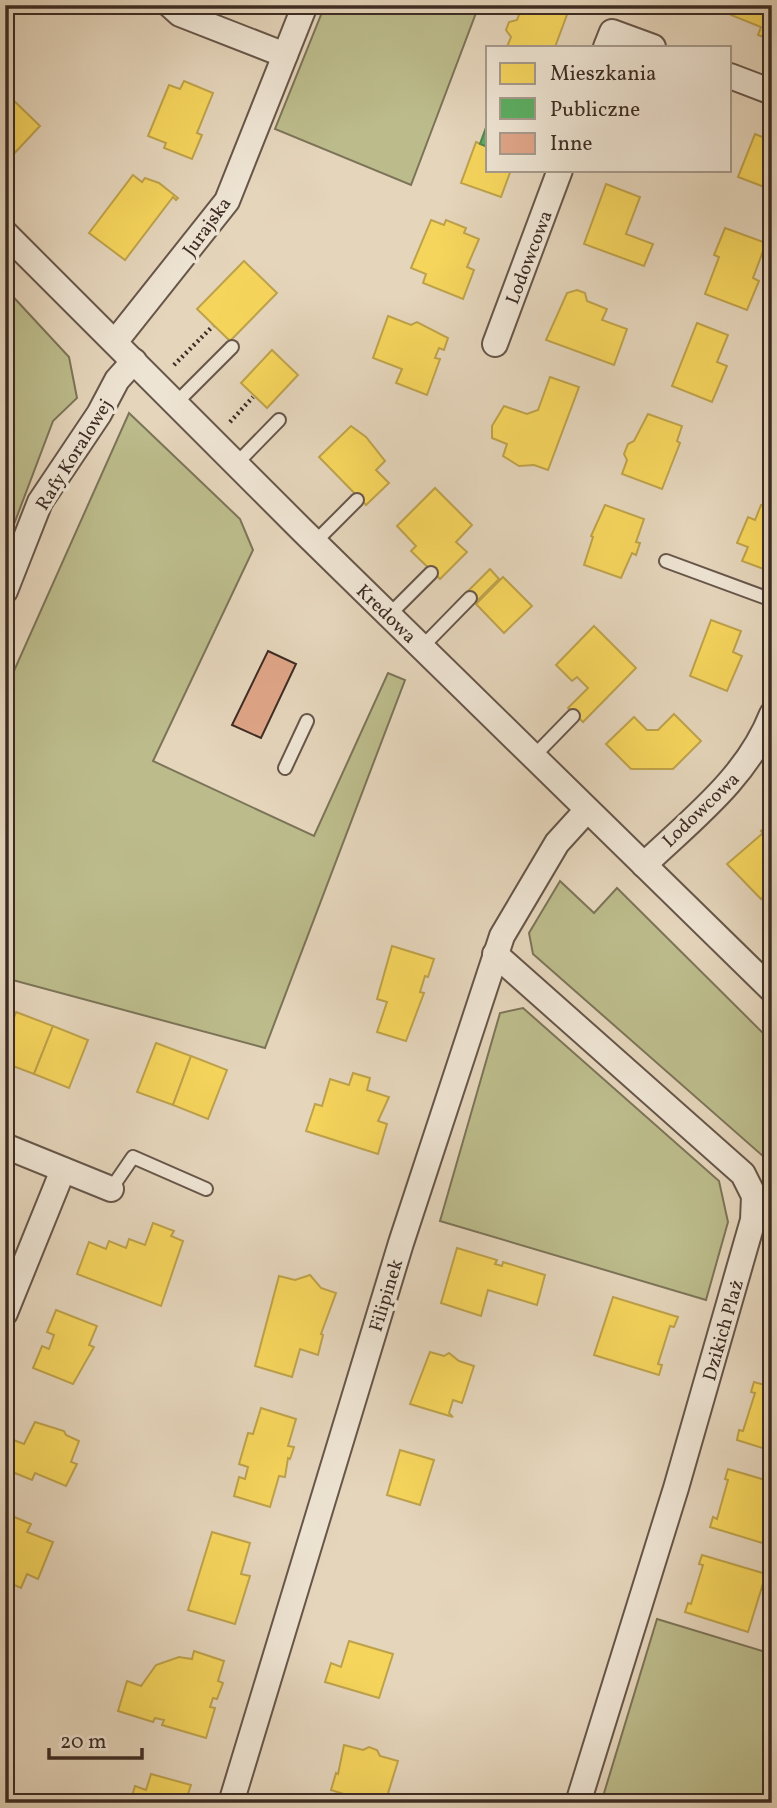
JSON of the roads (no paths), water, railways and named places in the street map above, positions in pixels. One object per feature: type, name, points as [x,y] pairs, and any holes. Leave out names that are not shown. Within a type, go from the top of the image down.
[{"type":"street","points":[[170,5],[180,14],[285,55]]},
{"type":"street","name":"Jurajska","points":[[115,342],[227,201],[305,5]]},
{"type":"street","points":[[606,46],[612,32],[650,46]]},
{"type":"street","points":[[732,77],[772,92]]},
{"type":"street","name":"Lodowcowa","points":[[495,344],[559,172]]},
{"type":"street","name":"Kredowa","points":[[5,233],[533,757],[772,989]]},
{"type":"street","name":"Rafy Koralowej","points":[[5,591],[40,502],[99,414],[117,380],[134,361]]},
{"type":"street","name":"Lodowcowa","points":[[644,864],[730,783],[751,758],[772,714]]},
{"type":"street","name":"Filipinek","points":[[231,1803],[401,1243],[495,954],[502,936],[557,843],[587,810]]},
{"type":"street","name":"Dzikich Plaż","points":[[495,954],[743,1174],[754,1196],[753,1220],[734,1287],[578,1803]]},
{"type":"street","points":[[5,1146],[111,1189]]},
{"type":"street","points":[[5,1313],[63,1170]]},
{"type":"lane","points":[[176,403],[232,347]]},
{"type":"lane","points":[[237,463],[279,420]]},
{"type":"lane","points":[[315,542],[357,500]]},
{"type":"lane","points":[[666,561],[772,600]]},
{"type":"lane","points":[[389,615],[430,573]]},
{"type":"lane","points":[[422,647],[470,598]]},
{"type":"lane","points":[[533,757],[573,716]]},
{"type":"lane","points":[[285,768],[307,721]]},
{"type":"lane","points":[[111,1189],[133,1157],[206,1189]]}]
